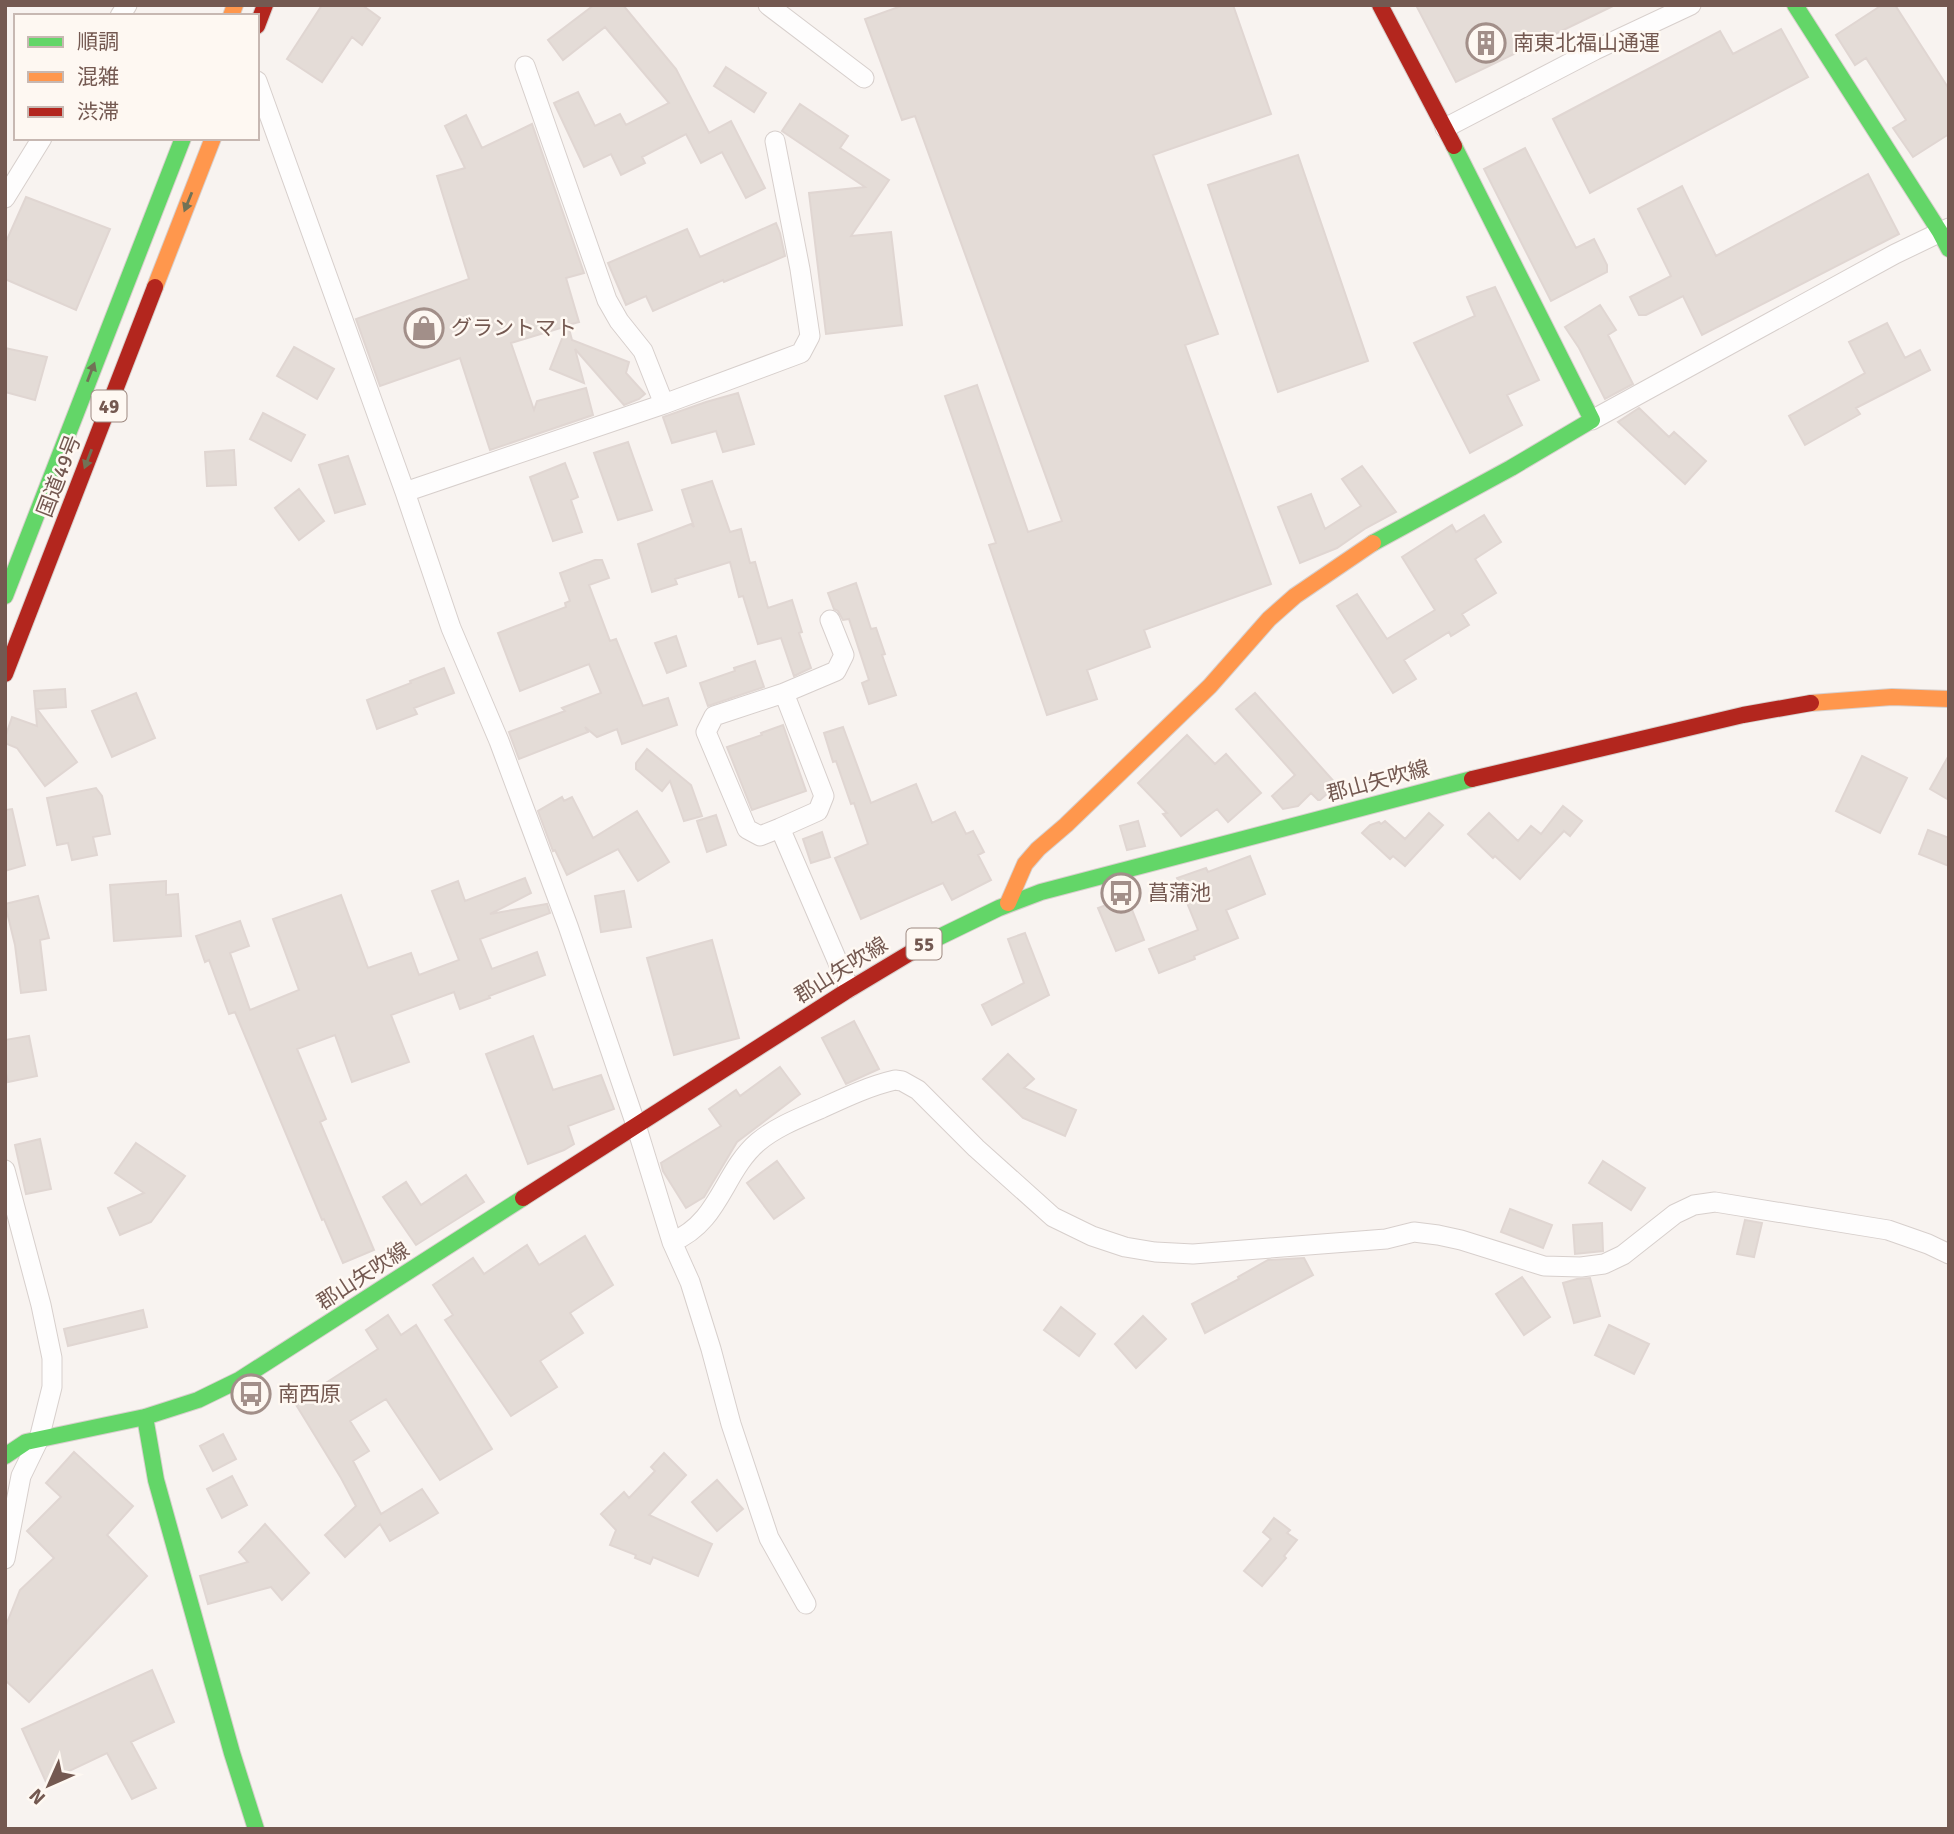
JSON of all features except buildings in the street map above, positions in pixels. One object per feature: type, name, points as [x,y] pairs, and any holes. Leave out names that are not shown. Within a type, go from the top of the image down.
[{"type":"main road","points":[[1008,903],[1025,864],[1038,849],[1210,686],[1269,619],[1295,596],[1374,543],[1592,420],[1380,5]]},
{"type":"main road","points":[[1796,5],[1946,236]]},
{"type":"main road","name":"国道49号","points":[[5,596],[182,140]]},
{"type":"main road","name":"国道49号","points":[[5,674],[212,140]]},
{"type":"main road","name":"郡山矢吹線","points":[[5,1457],[26,1442],[145,1417],[198,1400],[240,1380],[849,988],[943,934],[1008,903],[1053,888],[1510,768],[1743,715],[1806,703],[1892,697],[1949,699]]},
{"type":"main road","points":[[145,1417],[160,1493],[232,1753],[257,1829]]},
{"type":"street","points":[[768,5],[864,78]]},
{"type":"street","points":[[1445,128],[1595,50],[1691,5]]},
{"type":"street","points":[[525,66],[607,300],[619,321],[643,351],[664,404]]},
{"type":"street","points":[[259,87],[451,628],[499,741],[538,844],[636,1125],[673,1242],[690,1282],[731,1424],[769,1538],[806,1604]]},
{"type":"street","points":[[5,198],[41,140]]},
{"type":"street","points":[[405,492],[664,404],[801,353],[810,336],[775,141]]},
{"type":"street","points":[[1592,420],[1860,273],[1946,236]]},
{"type":"street","points":[[784,693],[824,796],[818,811],[760,836],[747,829],[706,732],[714,716],[784,693],[836,671],[844,656],[830,620]]},
{"type":"street","points":[[780,828],[849,988]]},
{"type":"street","points":[[673,1242],[685,1237],[712,1211],[734,1170],[758,1142],[787,1123],[881,1083],[895,1080],[918,1090],[976,1148],[1053,1217],[1092,1236],[1125,1247],[1155,1252],[1192,1254],[1386,1240],[1414,1232],[1461,1240],[1544,1266],[1581,1267],[1604,1264],[1623,1255],[1675,1214],[1695,1205],[1715,1202],[1888,1230],[1949,1254]]},
{"type":"street","points":[[5,1170],[41,1305],[52,1358],[52,1387],[39,1439],[21,1476],[5,1559]]},
{"type":"traffic: fast","points":[[1795,5],[1949,249]]},
{"type":"traffic: fast","points":[[5,596],[182,140]]},
{"type":"traffic: fast","points":[[1373,543],[1511,468],[1592,420],[1454,146]]},
{"type":"traffic: fast","points":[[925,944],[999,908],[1041,892],[1472,779]]},
{"type":"traffic: fast","points":[[5,1456],[26,1442],[145,1417],[198,1400],[239,1380],[523,1198]]},
{"type":"traffic: fast","points":[[145,1417],[156,1480],[232,1753],[256,1829]]},
{"type":"traffic: slow","points":[[232,14],[235,5]]},
{"type":"traffic: slow","points":[[155,287],[212,140]]},
{"type":"traffic: slow","points":[[1008,903],[1025,864],[1038,849],[1210,686],[1269,619],[1295,596],[1373,543]]},
{"type":"traffic: slow","points":[[1811,703],[1892,697],[1949,699]]},
{"type":"traffic: jam","points":[[259,21],[265,5]]},
{"type":"traffic: jam","points":[[1380,5],[1454,146]]},
{"type":"traffic: jam","points":[[5,674],[155,287]]},
{"type":"traffic: jam","points":[[1472,779],[1743,715],[1811,703]]},
{"type":"traffic: jam","points":[[523,1198],[845,992],[925,944]]},
{"type":"place","name":"南東北福山通運","points":[[1486,43]]},
{"type":"place","name":"グラントマト","points":[[424,328]]},
{"type":"place","name":"菖蒲池","points":[[1121,893]]},
{"type":"place","name":"南西原","points":[[251,1394]]}]
